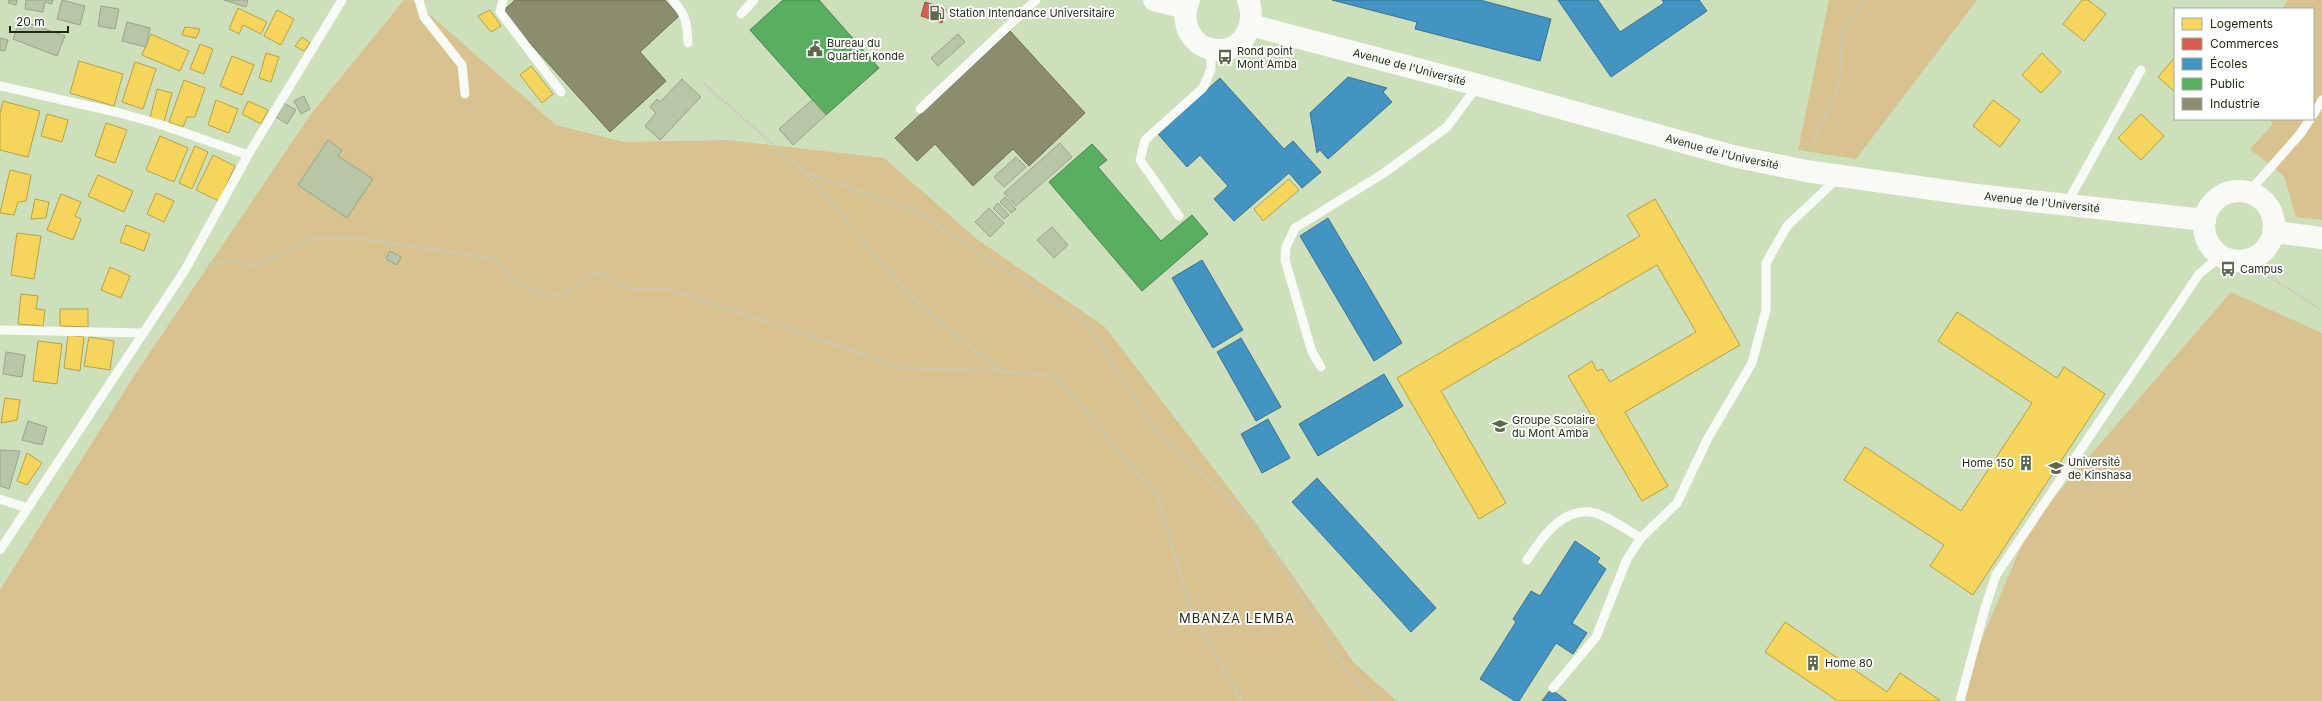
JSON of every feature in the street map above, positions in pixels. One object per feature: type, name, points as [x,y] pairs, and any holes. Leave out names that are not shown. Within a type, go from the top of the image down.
[{"type":"street","points":[[1154,0],[1187,4],[1185,23],[1192,37],[1203,46],[1217,50],[1232,47],[1244,39],[1251,25],[1252,10],[1248,0]]},
{"type":"street","name":"Avenue de l'Université","points":[[1251,25],[1478,85],[1733,156],[1806,171],[1968,194],[2205,220]]},
{"type":"street","points":[[2235,191],[2250,192],[2260,197],[2268,206],[2273,216],[2275,232],[2270,243],[2259,255],[2244,261],[2228,260],[2214,250],[2206,236],[2205,220],[2210,206],[2221,196],[2235,191]]},
{"type":"street","points":[[2275,232],[2322,238]]},
{"type":"lane","points":[[0,550],[185,270],[248,155],[342,0]]},
{"type":"lane","points":[[419,0],[424,17],[462,65],[465,94]]},
{"type":"lane","points":[[503,0],[500,12],[561,92]]},
{"type":"lane","points":[[673,0],[683,13],[687,22],[688,43]]},
{"type":"lane","points":[[742,14],[754,0]]},
{"type":"lane","points":[[920,110],[1036,0]]},
{"type":"lane","points":[[1179,216],[1140,160],[1145,140],[1203,88],[1211,69],[1211,48]]},
{"type":"lane","points":[[2066,204],[2141,70]]},
{"type":"lane","points":[[1321,367],[1312,352],[1285,260],[1286,247],[1295,228],[1384,172],[1447,127],[1478,85]]},
{"type":"lane","points":[[0,86],[120,113],[162,125],[248,155]]},
{"type":"lane","points":[[2314,113],[2322,100]]},
{"type":"lane","points":[[2250,192],[2301,133],[2309,120]]},
{"type":"lane","points":[[1554,688],[1596,637],[1627,559],[1641,538],[1677,503],[1708,438],[1752,363],[1766,310],[1766,263],[1787,226],[1840,176]]},
{"type":"lane","points":[[1960,701],[1985,608],[1996,575],[2198,274],[2222,256]]},
{"type":"lane","points":[[0,330],[143,332]]},
{"type":"lane","points":[[0,499],[28,508]]},
{"type":"lane","points":[[1527,560],[1538,543],[1552,527],[1573,512],[1595,513],[1641,538]]},
{"type":"path","points":[[1806,171],[1817,134],[1838,87],[1843,32],[1864,0]]},
{"type":"path","points":[[704,84],[806,173],[910,296],[1000,370]]},
{"type":"path","points":[[806,173],[914,210],[1089,326],[1156,431],[1257,525],[1347,672],[1376,701]]},
{"type":"path","points":[[185,270],[229,260],[254,266],[312,239],[354,238],[496,259],[516,283],[551,297],[568,291],[598,272],[630,289],[668,289],[843,347],[898,368],[1000,370],[1055,376],[1157,495],[1191,610],[1241,701]]},
{"type":"path","points":[[2244,261],[2322,310]]},
{"type":"shaded area","points":[[404,0],[413,0],[556,125],[624,142],[728,140],[884,158],[978,240],[1105,327],[1257,525],[1354,663],[1397,701],[0,701],[0,590],[134,376],[311,114]]},
{"type":"shaded area","points":[[1829,0],[1977,0],[1856,159],[1798,150]]},
{"type":"shaded area","points":[[2288,0],[2322,0],[2322,220],[2296,217],[2284,176],[2250,149],[2273,124],[2270,120],[2314,120],[2314,8],[2283,8]]},
{"type":"shaded area","points":[[2231,292],[2322,333],[2322,701],[1956,701],[2030,525]]},
{"type":"building: Logements","points":[[2082,0],[2088,0],[2106,14],[2084,41],[2063,24]]},
{"type":"building: Logements","points":[[238,8],[267,22],[261,34],[243,25],[239,34],[229,29]]},
{"type":"building: Logements","points":[[277,10],[294,19],[281,45],[264,36]]},
{"type":"building: Logements","points":[[490,10],[501,26],[491,32],[478,16]]},
{"type":"building: Logements","points":[[185,27],[200,29],[196,38],[182,35]]},
{"type":"building: Logements","points":[[151,34],[189,51],[180,71],[142,55]]},
{"type":"building: Logements","points":[[302,37],[310,43],[304,51],[295,46]]},
{"type":"building: Logements","points":[[200,44],[213,49],[204,74],[190,69]]},
{"type":"building: Logements","points":[[266,53],[279,57],[271,82],[259,78]]},
{"type":"building: Logements","points":[[2042,53],[2061,72],[2041,93],[2022,75]]},
{"type":"building: Logements","points":[[232,56],[254,65],[242,95],[220,86]]},
{"type":"building: Logements","points":[[2174,58],[2174,91],[2158,77]]},
{"type":"building: Logements","points":[[79,61],[123,74],[114,106],[70,93]]},
{"type":"building: Logements","points":[[135,62],[156,69],[143,109],[122,102]]},
{"type":"building: Logements","points":[[531,66],[553,94],[542,103],[520,75]]},
{"type":"building: Logements","points":[[184,80],[205,88],[195,117],[187,117],[183,127],[169,122]]},
{"type":"building: Logements","points":[[157,89],[172,93],[164,122],[150,118]]},
{"type":"building: Logements","points":[[216,100],[238,109],[229,133],[208,125]]},
{"type":"building: Logements","points":[[1993,100],[2020,120],[2000,147],[1973,126]]},
{"type":"building: Logements","points":[[3,101],[40,111],[28,157],[0,150],[0,114]]},
{"type":"building: Logements","points":[[248,101],[268,110],[261,124],[242,114]]},
{"type":"building: Logements","points":[[47,114],[68,120],[62,142],[41,136]]},
{"type":"building: Logements","points":[[2141,114],[2164,136],[2141,160],[2118,138]]},
{"type":"building: Logements","points":[[106,123],[127,130],[115,163],[95,156]]},
{"type":"building: Logements","points":[[160,136],[188,148],[174,182],[146,170]]},
{"type":"building: Logements","points":[[195,146],[208,152],[192,189],[179,183]]},
{"type":"building: Logements","points":[[213,155],[235,166],[219,201],[196,190]]},
{"type":"building: Logements","points":[[10,170],[31,175],[26,201],[18,202],[14,215],[0,213]]},
{"type":"building: Logements","points":[[98,175],[133,191],[124,212],[88,196]]},
{"type":"building: Logements","points":[[1289,179],[1299,190],[1263,221],[1254,209]]},
{"type":"building: Logements","points":[[156,193],[174,201],[164,222],[147,214]]},
{"type":"building: Logements","points":[[61,194],[81,202],[75,216],[81,219],[73,240],[47,230]]},
{"type":"building: Logements","points":[[35,199],[49,202],[46,218],[31,219]]},
{"type":"building: Logements","points":[[1655,199],[1740,345],[1625,412],[1668,486],[1642,501],[1568,376],[1592,361],[1597,371],[1602,369],[1610,382],[1696,332],[1657,265],[1441,391],[1506,503],[1479,519],[1397,378],[1640,236],[1627,215]]},
{"type":"building: Logements","points":[[126,225],[150,234],[144,251],[120,242]]},
{"type":"building: Logements","points":[[17,233],[41,236],[34,279],[11,275]]},
{"type":"building: Logements","points":[[110,267],[130,276],[121,298],[101,290]]},
{"type":"building: Logements","points":[[21,294],[38,296],[36,309],[45,310],[43,326],[18,324]]},
{"type":"building: Logements","points":[[60,309],[88,309],[88,327],[60,326]]},
{"type":"building: Logements","name":"Home 150","points":[[1957,312],[2057,378],[2064,367],[2105,394],[1973,595],[1930,566],[1944,545],[1844,480],[1865,447],[1961,511],[2032,403],[1938,341]]},
{"type":"building: Logements","points":[[68,335],[84,337],[80,371],[64,368]]},
{"type":"building: Logements","points":[[89,337],[114,341],[110,370],[84,366]]},
{"type":"building: Logements","points":[[38,341],[62,344],[57,384],[33,381]]},
{"type":"building: Logements","points":[[5,398],[20,400],[17,420],[1,423]]},
{"type":"building: Logements","points":[[27,453],[42,463],[27,485],[17,481]]},
{"type":"building: Logements","name":"Home 80","points":[[1785,622],[1887,692],[1900,673],[1941,701],[1838,701],[1765,652]]},
{"type":"building: Commerces","points":[[925,2],[946,9],[942,23],[921,16]]},
{"type":"building: Écoles","points":[[1332,0],[1480,0],[1551,19],[1540,61],[1415,29],[1417,22]]},
{"type":"building: Écoles","points":[[1558,0],[1598,0],[1620,32],[1664,3],[1662,0],[1699,0],[1707,11],[1611,77]]},
{"type":"building: Écoles","points":[[1348,77],[1387,88],[1383,92],[1392,102],[1328,159],[1320,150],[1317,153],[1310,113]]},
{"type":"building: Écoles","points":[[1220,78],[1284,149],[1293,141],[1321,172],[1302,188],[1289,173],[1234,221],[1214,199],[1228,186],[1200,155],[1187,167],[1158,134]]},
{"type":"building: Écoles","points":[[1328,218],[1402,343],[1374,361],[1300,236]]},
{"type":"building: Écoles","points":[[1202,260],[1243,330],[1213,348],[1172,278]]},
{"type":"building: Écoles","points":[[1241,338],[1281,407],[1256,421],[1217,352]]},
{"type":"building: Écoles","points":[[1384,374],[1403,406],[1318,456],[1299,424]]},
{"type":"building: Écoles","points":[[1268,419],[1290,458],[1262,473],[1241,434]]},
{"type":"building: Écoles","points":[[1317,478],[1436,608],[1411,632],[1292,502]]},
{"type":"building: Écoles","points":[[1575,541],[1600,558],[1597,562],[1606,569],[1572,623],[1587,633],[1573,654],[1556,643],[1519,701],[1515,701],[1480,679],[1516,622],[1513,619],[1531,591],[1540,596]]},
{"type":"building: Écoles","points":[[1551,689],[1567,701],[1542,701]]},
{"type":"building: Public","name":"Bureau du Quartier konde","points":[[783,0],[819,0],[879,68],[826,115],[750,30]]},
{"type":"building: Public","points":[[1092,144],[1107,160],[1098,167],[1161,241],[1192,215],[1208,234],[1142,291],[1049,182]]},
{"type":"building: Industrie","points":[[515,0],[665,0],[679,16],[640,52],[666,81],[610,132],[502,12]]},
{"type":"building: Industrie","points":[[1010,31],[1085,113],[1029,166],[1013,149],[973,186],[935,144],[917,161],[895,138]]},
{"type":"building: Autres","points":[[9,0],[17,0],[16,5],[8,3]]},
{"type":"building: Autres","points":[[26,0],[53,0],[52,4],[45,2],[43,12],[25,9]]},
{"type":"building: Autres","points":[[62,0],[85,6],[80,25],[57,19]]},
{"type":"building: Autres","points":[[224,0],[248,0],[246,7]]},
{"type":"building: Autres","points":[[101,6],[119,9],[115,29],[98,26]]},
{"type":"building: Autres","points":[[20,20],[65,36],[57,56],[13,39]]},
{"type":"building: Autres","points":[[127,22],[150,28],[146,47],[122,41]]},
{"type":"building: Autres","points":[[958,34],[965,42],[938,66],[931,58]]},
{"type":"building: Autres","points":[[0,38],[8,40],[5,51],[0,50]]},
{"type":"building: Autres","points":[[682,79],[701,97],[660,140],[645,126],[656,113],[650,107],[657,99],[660,102]]},
{"type":"building: Autres","points":[[304,96],[310,109],[301,114],[294,101]]},
{"type":"building: Autres","points":[[812,100],[826,115],[793,145],[779,129]]},
{"type":"building: Autres","points":[[284,103],[296,110],[287,124],[276,117]]},
{"type":"building: Autres","points":[[328,140],[342,150],[338,156],[373,179],[347,218],[298,185]]},
{"type":"building: Autres","points":[[1060,143],[1072,157],[1016,206],[1004,193]]},
{"type":"building: Autres","points":[[1016,157],[1026,167],[1004,187],[994,177]]},
{"type":"building: Autres","points":[[1005,197],[1016,209],[1011,213],[1000,202]]},
{"type":"building: Autres","points":[[998,203],[1009,215],[1004,219],[993,208]]},
{"type":"building: Autres","points":[[989,208],[1004,223],[990,237],[975,222]]},
{"type":"building: Autres","points":[[1052,227],[1068,245],[1054,258],[1037,240]]},
{"type":"building: Autres","points":[[390,251],[401,257],[397,265],[386,259]]},
{"type":"building: Autres","points":[[6,352],[25,355],[22,377],[3,374]]},
{"type":"building: Autres","points":[[28,421],[47,427],[42,445],[22,440]]},
{"type":"building: Autres","points":[[0,450],[20,451],[9,489],[0,486]]},
{"type":"place","name":"Station Intendance Universitaire","points":[[937,13]]},
{"type":"place","name":"Bureau du Quartier konde","points":[[815,49]]},
{"type":"place","name":"Rond point Mont Amba","points":[[1225,57]]},
{"type":"place","name":"Campus","points":[[2228,269]]},
{"type":"place","name":"Groupe Scolaire du Mont Amba","points":[[1500,426]]},
{"type":"place","name":"Home 150","points":[[2026,463]]},
{"type":"place","name":"Université de Kinshasa","points":[[2056,468]]},
{"type":"place","name":"Home 80","points":[[1813,663]]},
{"type":"district","name":"MBANZA LEMBA","points":[[1237,618]]}]
